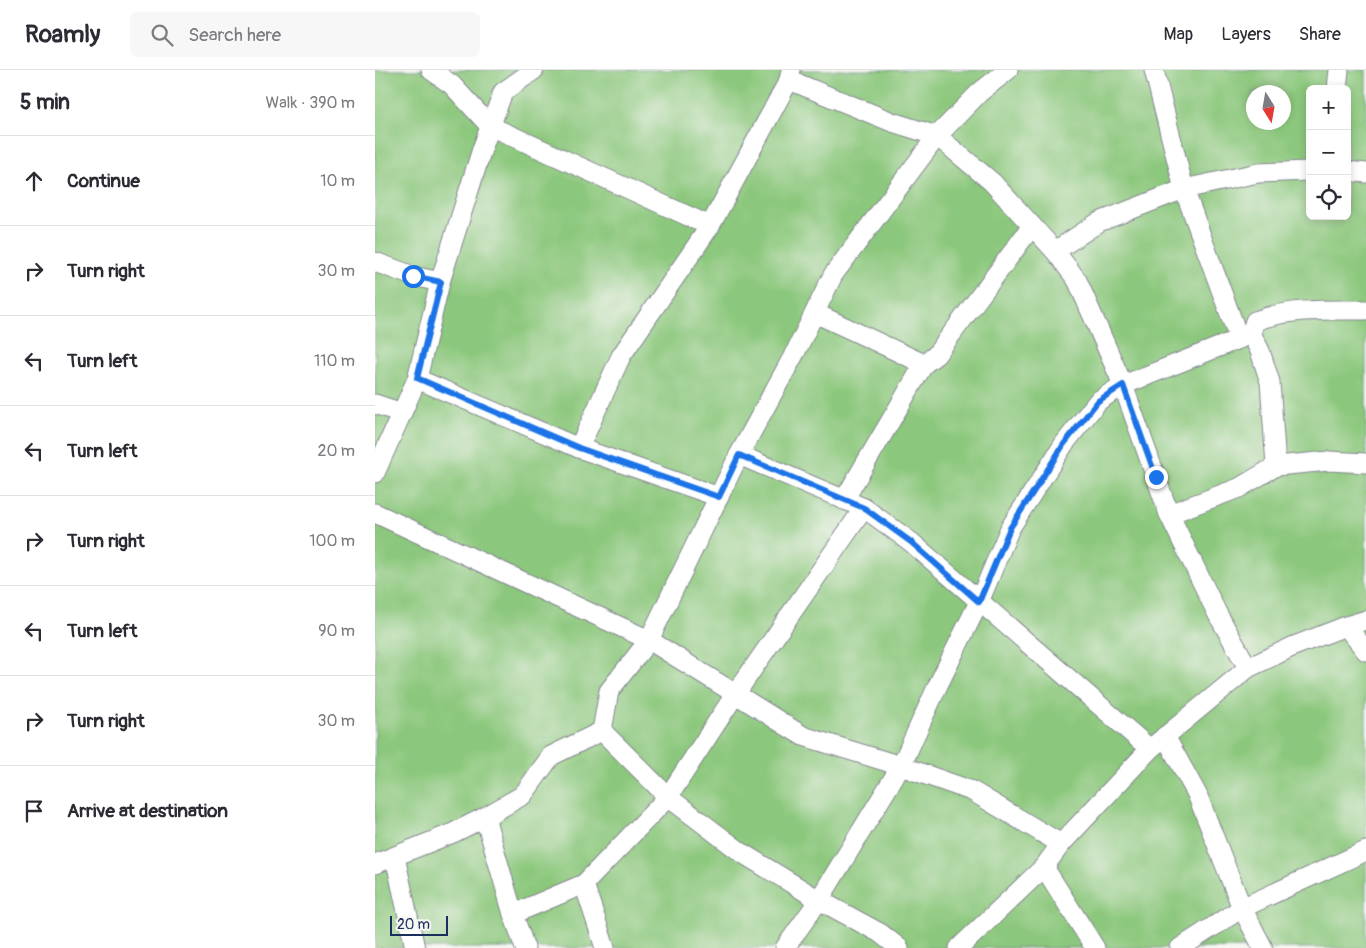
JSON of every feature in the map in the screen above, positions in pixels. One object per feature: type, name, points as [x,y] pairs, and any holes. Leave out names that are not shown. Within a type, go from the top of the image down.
[{"type":"street","points":[[431,70],[452,85],[490,126],[711,226]]},
{"type":"street","points":[[375,472],[417,378],[441,282],[490,126],[503,92],[534,70]]},
{"type":"street","points":[[602,731],[609,691],[649,640],[739,455],[796,351],[833,275],[937,136],[980,92],[1008,70]]},
{"type":"street","points":[[1154,70],[1184,189],[1245,336],[1260,351],[1270,382],[1276,466]]},
{"type":"street","points":[[1337,85],[1339,70]]},
{"type":"street","points":[[579,448],[621,356],[711,226],[790,75],[892,122],[937,136],[992,182],[1055,251],[1077,280],[1123,385],[1169,514],[1217,613],[1248,668]]},
{"type":"street","points":[[1055,251],[1099,222],[1184,189],[1258,173],[1306,171]]},
{"type":"street","points":[[1351,171],[1366,172]]},
{"type":"street","points":[[844,500],[924,364],[936,355],[1032,226]]},
{"type":"street","points":[[375,262],[413,276],[441,282]]},
{"type":"street","points":[[785,948],[819,900],[901,766],[979,602],[1010,528],[1064,444],[1098,401],[1123,385],[1245,336],[1255,321],[1271,315],[1314,310],[1366,310]]},
{"type":"street","points":[[815,313],[924,364]]},
{"type":"street","points":[[417,378],[579,448],[719,497]]},
{"type":"street","points":[[375,404],[402,413]]},
{"type":"street","points":[[739,455],[864,508],[911,542],[1150,750]]},
{"type":"street","points":[[1169,514],[1239,488],[1276,466],[1329,460],[1366,463]]},
{"type":"street","points":[[513,914],[584,884],[668,797],[735,693],[864,508]]},
{"type":"street","points":[[375,513],[649,640],[803,736],[901,766],[972,791],[1061,844]]},
{"type":"street","points":[[959,948],[1044,867],[1061,844],[1150,750],[1248,668],[1294,646],[1366,620]]},
{"type":"street","points":[[1346,626],[1366,651]]},
{"type":"street","points":[[602,731],[668,797],[742,853],[819,900],[880,933],[899,948]]},
{"type":"street","points":[[375,864],[453,833],[523,795],[551,756],[602,731]]},
{"type":"street","points":[[1165,736],[1197,794],[1242,908],[1263,948]]},
{"type":"street","points":[[485,817],[513,914],[525,948]]},
{"type":"street","points":[[1180,948],[1242,908],[1364,855]]},
{"type":"street","points":[[395,857],[415,948]]},
{"type":"street","points":[[1044,867],[1095,948]]},
{"type":"street","points":[[584,884],[605,948]]},
{"type":"green space","points":[[375,70],[1366,70],[1366,948],[375,948]]},
{"type":"route","points":[[413,276],[441,282],[417,378],[579,448],[719,497],[739,455],[864,508],[911,542],[979,602],[1010,528],[1064,444],[1098,401],[1123,385],[1156,477]]}]
